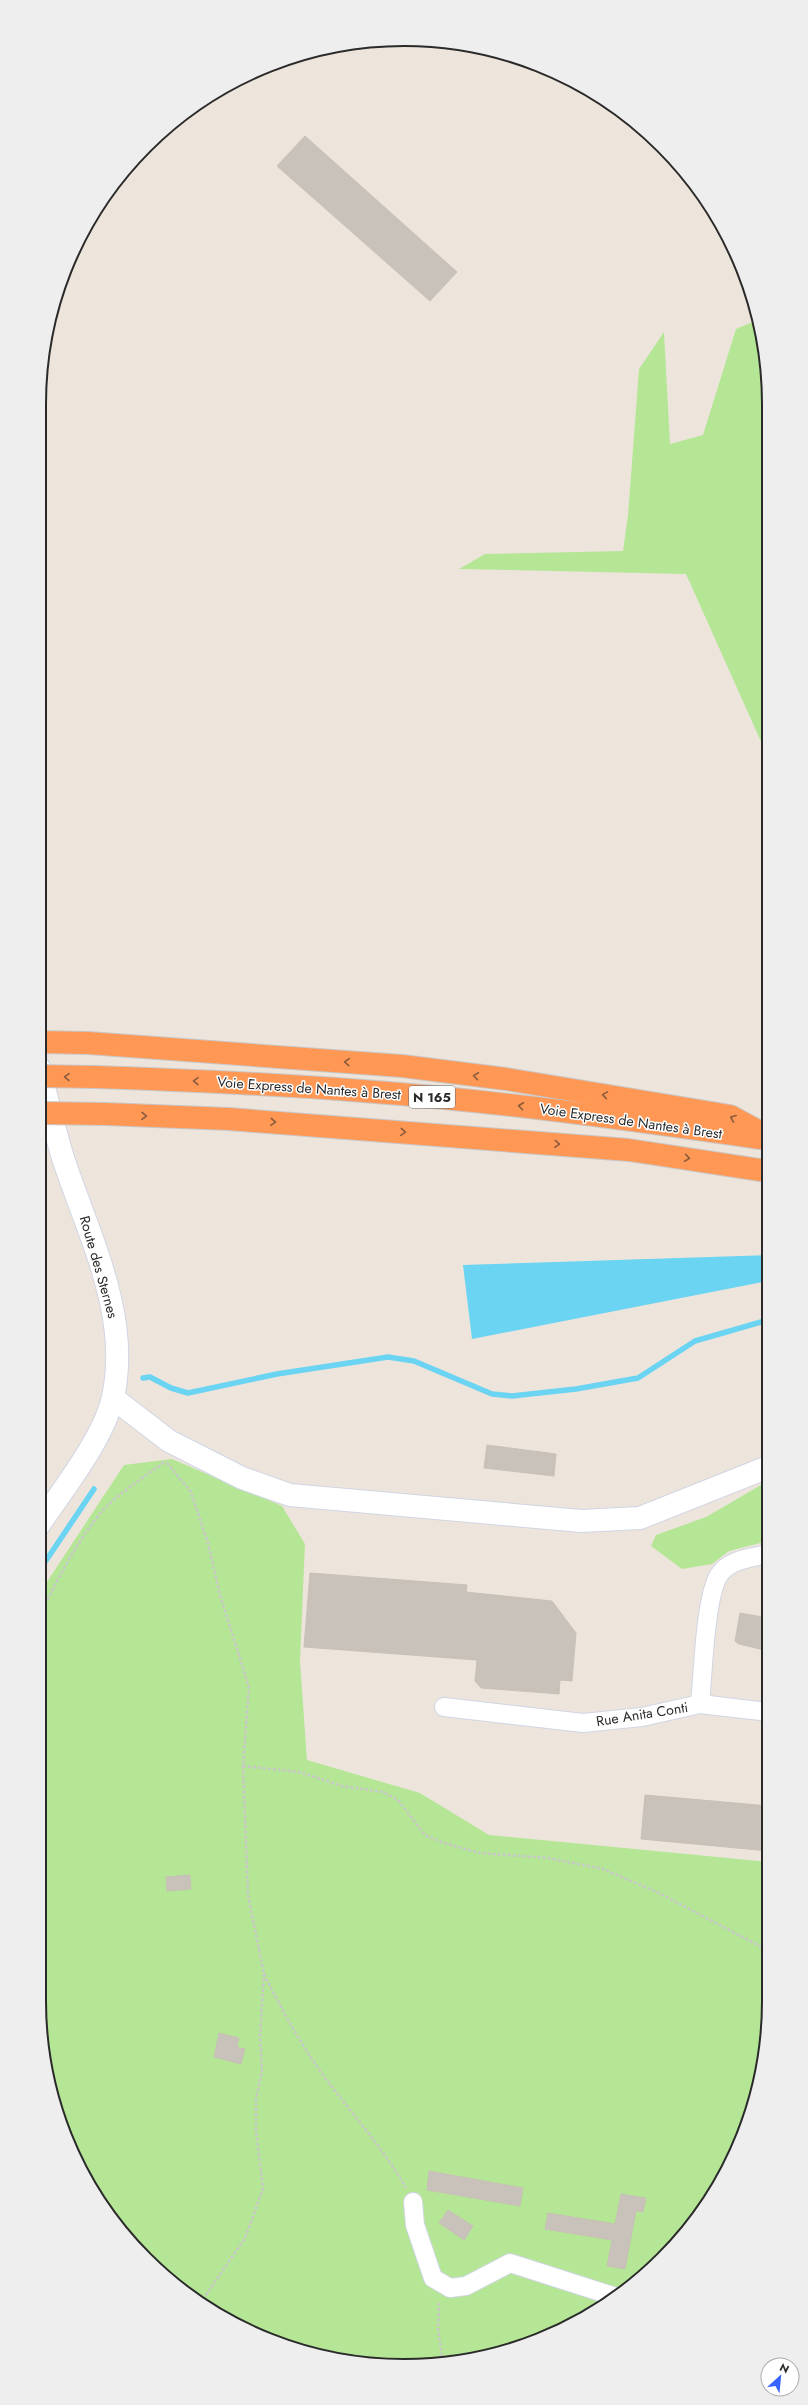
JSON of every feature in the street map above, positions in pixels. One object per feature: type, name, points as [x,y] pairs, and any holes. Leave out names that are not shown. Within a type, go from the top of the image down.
[{"type":"highway","points":[[46,1042],[88,1043],[402,1066],[506,1079],[730,1116],[762,1133]]},
{"type":"highway","name":"Voie Express de Nantes à Brest","points":[[46,1076],[227,1082],[364,1091],[617,1118],[762,1138]]},
{"type":"highway","name":"Voie Express de Nantes à Brest","points":[[46,1112],[229,1119],[629,1150],[762,1170]]},
{"type":"street","name":"Route des Sternes","points":[[46,1094],[63,1158],[92,1238],[114,1315],[118,1360],[113,1398],[97,1438],[46,1514]]},
{"type":"street","points":[[113,1398],[167,1451],[290,1494],[581,1521],[640,1518],[762,1469]]},
{"type":"street","points":[[700,1704],[711,1594],[719,1574],[735,1562],[762,1555]]},
{"type":"street","name":"Rue Anita Conti","points":[[444,1707],[583,1723],[642,1717],[700,1704],[762,1711]]},
{"type":"street","points":[[413,2202],[415,2225],[432,2278],[450,2288],[466,2286],[510,2263],[609,2295]]},
{"type":"path","points":[[46,1602],[52,1588],[97,1516],[167,1451],[191,1492],[208,1544],[220,1595],[249,1687],[243,1766],[248,1895],[264,1974],[260,2035],[262,2071],[256,2099],[256,2122],[263,2189],[245,2238],[204,2298]]},
{"type":"path","points":[[243,1766],[299,1772],[342,1786],[383,1792],[398,1800],[425,1835],[444,1843],[480,1853],[548,1858],[603,1869],[657,1892],[762,1947]]},
{"type":"path","points":[[264,1974],[288,2020],[314,2062],[380,2147],[413,2202]]},
{"type":"path","points":[[440,2282],[438,2329],[442,2357]]},
{"type":"green space","points":[[752,322],[759,357],[761,381],[762,744],[686,574],[459,569],[485,554],[623,551],[628,515],[639,369],[664,332],[670,444],[703,435],[736,329]]},
{"type":"green space","points":[[172,1459],[282,1506],[305,1544],[300,1661],[307,1760],[420,1793],[489,1835],[762,1861],[762,2001],[759,2048],[750,2094],[735,2138],[702,2200],[673,2237],[640,2270],[622,2285],[583,2311],[541,2332],[519,2340],[497,2347],[451,2356],[404,2359],[381,2358],[357,2356],[311,2347],[267,2332],[246,2322],[205,2299],[186,2285],[151,2254],[135,2237],[106,2200],[94,2180],[73,2138],[58,2094],[49,2048],[47,2024],[46,1583],[124,1465]]},
{"type":"green space","points":[[762,1484],[762,1543],[729,1551],[712,1564],[682,1569],[651,1546],[656,1535],[706,1517]]},
{"type":"water","points":[[762,1255],[762,1282],[472,1339],[463,1265]]},
{"type":"building","points":[[305,136],[457,272],[430,301],[277,166]]},
{"type":"building","points":[[487,1445],[556,1454],[554,1476],[484,1468]]},
{"type":"building","points":[[310,1573],[467,1585],[466,1592],[552,1601],[576,1633],[572,1681],[560,1680],[559,1694],[481,1688],[475,1681],[477,1660],[304,1647]]},
{"type":"building","points":[[740,1613],[762,1617],[762,1650],[739,1644],[735,1641]]},
{"type":"building","points":[[645,1795],[762,1805],[762,1850],[641,1839]]},
{"type":"building","points":[[190,1875],[191,1889],[167,1891],[166,1877]]},
{"type":"building","points":[[219,2033],[239,2038],[237,2047],[245,2049],[241,2064],[214,2057]]},
{"type":"building","points":[[429,2171],[523,2188],[520,2206],[427,2190]]},
{"type":"building","points":[[621,2194],[646,2198],[643,2212],[636,2211],[625,2269],[607,2266],[612,2240],[545,2229],[548,2213],[615,2224]]},
{"type":"building","points":[[448,2210],[473,2226],[464,2240],[439,2223]]},
{"type":"waterway","points":[[143,1378],[150,1377],[171,1388],[188,1393],[277,1374],[388,1357],[414,1361],[492,1394],[512,1396],[576,1389],[638,1378],[695,1341],[762,1322]]},
{"type":"waterway","points":[[46,1561],[94,1489]]}]
